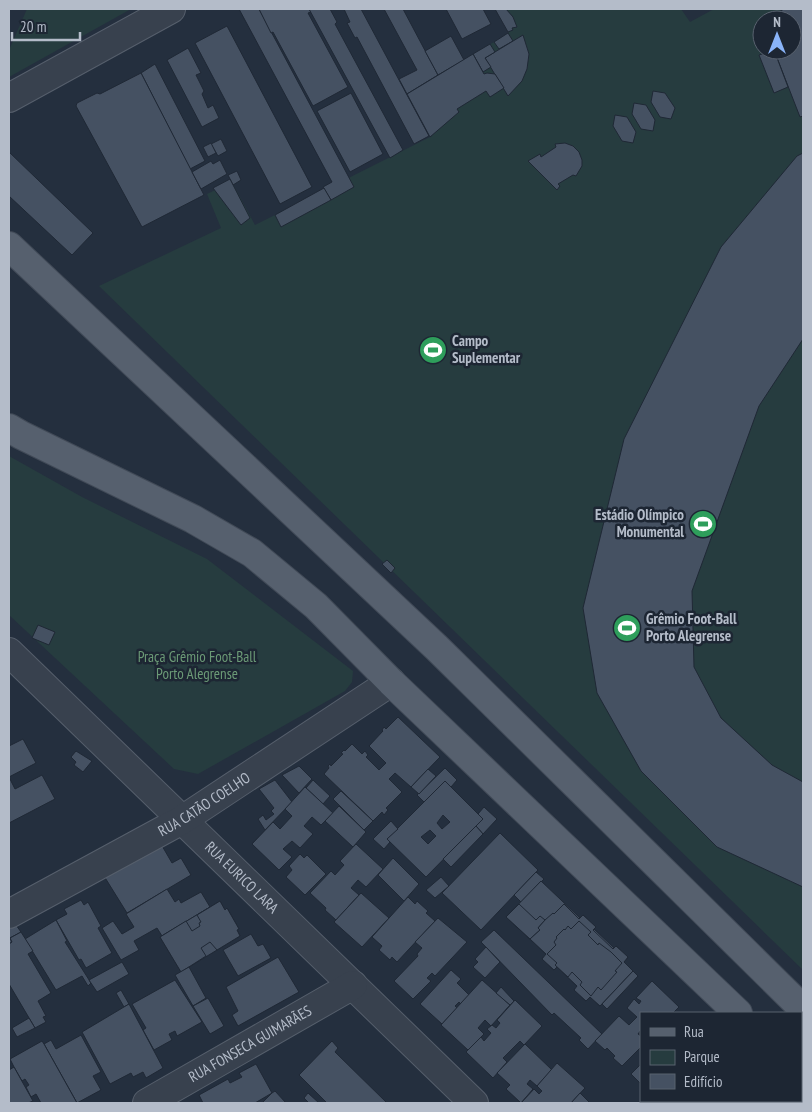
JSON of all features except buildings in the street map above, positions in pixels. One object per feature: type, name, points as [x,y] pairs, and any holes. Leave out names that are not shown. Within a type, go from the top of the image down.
[{"type":"main road","points":[[9,246],[437,648],[803,1009]]},
{"type":"main road","points":[[9,428],[193,519],[252,553],[316,606],[391,682],[737,1012]]},
{"type":"street","points":[[9,98],[133,18],[171,9]]},
{"type":"street","name":"RUA EURICO LARA","points":[[9,652],[474,1103]]},
{"type":"street","name":"RUA CATÃO COELHO","points":[[9,914],[182,820],[391,682]]},
{"type":"street","name":"RUA FONSECA GUIMARÃES","points":[[163,1099],[353,985]]},
{"type":"green space","points":[[27,9],[131,9],[9,77],[9,50]]},
{"type":"green space","name":"Grêmio Foot-Ball Porto Alegrense","points":[[496,9],[681,9],[690,22],[714,9],[803,9],[803,970],[99,286],[221,228],[207,194],[232,182],[255,225],[432,136],[407,94],[509,33]]},
{"type":"green space","name":"Praça Grêmio Foot-Ball Porto Alegrense","points":[[9,456],[82,497],[207,559],[353,671],[352,682],[345,691],[198,774],[174,769],[9,615]]},
{"type":"place","name":"Campo Suplementar","points":[[433,350]]},
{"type":"place","name":"Estádio Olímpico Monumental","points":[[703,524]]},
{"type":"place","name":"Grêmio Foot-Ball Porto Alegrense","points":[[627,628]]}]
